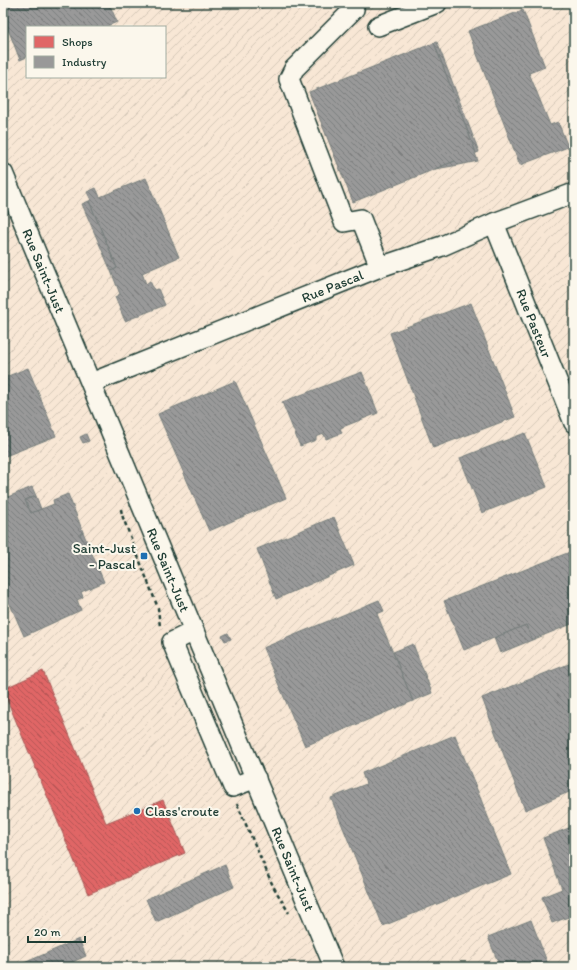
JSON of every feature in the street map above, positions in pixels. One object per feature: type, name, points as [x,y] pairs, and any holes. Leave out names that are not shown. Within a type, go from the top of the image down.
[{"type":"street","points":[[351,3],[354,9],[294,69],[289,79],[344,222],[361,220],[380,267]]},
{"type":"street","points":[[378,26],[437,3]]},
{"type":"street","name":"Rue Saint-Just","points":[[3,173],[334,967]]},
{"type":"street","name":"Rue Pascal","points":[[91,383],[380,267],[442,246],[494,223],[574,193]]},
{"type":"street","name":"Rue Pasteur","points":[[494,223],[574,423]]},
{"type":"path","points":[[120,504],[122,515],[158,608],[160,629]]},
{"type":"path","points":[[235,800],[274,886],[290,914]]},
{"type":"shaded area","points":[[3,3],[574,3],[574,967],[3,967]]},
{"type":"building: Shops","points":[[43,671],[106,823],[163,800],[185,853],[88,894],[3,690]]},
{"type":"building: Industry","points":[[8,3],[109,3],[117,22],[107,26],[26,26],[26,57],[20,60],[3,16],[3,5]]},
{"type":"building: Industry","points":[[259,3],[274,3],[261,8]]},
{"type":"building: Industry","points":[[292,3],[306,3],[294,8]]},
{"type":"building: Industry","points":[[523,10],[545,67],[529,73],[550,125],[558,122],[568,147],[520,165],[468,31]]},
{"type":"building: Industry","points":[[437,42],[479,152],[476,153],[434,43]]},
{"type":"building: Industry","points":[[434,43],[478,161],[459,165],[455,161],[353,202],[309,92]]},
{"type":"building: Industry","points":[[455,161],[459,165],[435,169]]},
{"type":"building: Industry","points":[[146,178],[179,257],[142,273],[146,284],[150,281],[154,290],[158,289],[165,305],[125,321],[115,297],[120,294],[111,271],[117,268],[89,201],[91,200],[87,192],[96,188],[100,197]]},
{"type":"building: Industry","points":[[89,201],[117,268],[111,271],[82,204]]},
{"type":"building: Industry","points":[[471,303],[515,417],[433,448],[390,333]]},
{"type":"building: Industry","points":[[28,368],[56,436],[3,457],[3,378]]},
{"type":"building: Industry","points":[[362,372],[378,413],[340,428],[342,433],[326,439],[324,434],[316,437],[316,440],[300,446],[282,402]]},
{"type":"building: Industry","points":[[235,381],[286,498],[209,531],[158,414]]},
{"type":"building: Industry","points":[[525,433],[547,487],[482,513],[460,458]]},
{"type":"building: Industry","points":[[86,434],[89,441],[83,443],[80,437]]},
{"type":"building: Industry","points":[[32,487],[36,496],[25,500],[31,513],[54,504],[53,500],[68,494],[83,532],[80,534],[84,543],[87,542],[104,582],[81,592],[83,597],[77,600],[81,610],[24,636],[3,588],[3,499]]},
{"type":"building: Industry","points":[[36,496],[41,509],[31,513],[25,500]]},
{"type":"building: Industry","points":[[334,517],[354,565],[276,599],[257,549]]},
{"type":"building: Industry","points":[[83,532],[87,542],[84,543],[80,534]]},
{"type":"building: Industry","points":[[570,552],[574,560],[574,623],[532,640],[526,625],[464,650],[444,601]]},
{"type":"building: Industry","points":[[379,600],[384,611],[377,614],[413,701],[305,746],[263,648]]},
{"type":"building: Industry","points":[[526,625],[532,640],[500,653],[494,638]]},
{"type":"building: Industry","points":[[228,633],[231,639],[225,641],[222,636]]},
{"type":"building: Industry","points":[[413,644],[432,693],[413,701],[393,652]]},
{"type":"building: Industry","points":[[574,662],[574,790],[525,810],[482,698]]},
{"type":"building: Industry","points":[[455,735],[511,874],[383,926],[331,798],[366,784],[362,773]]},
{"type":"building: Industry","points":[[574,826],[574,915],[552,923],[542,897],[562,889],[543,838]]},
{"type":"building: Industry","points":[[225,865],[234,887],[156,922],[146,899]]},
{"type":"building: Industry","points":[[531,920],[549,967],[500,967],[488,937]]},
{"type":"building: Industry","points":[[79,939],[86,956],[61,967],[15,967]]},
{"type":"place","name":"Saint-Just - Pascal","points":[[144,556]]},
{"type":"place","name":"Class'croute","points":[[137,811]]}]
